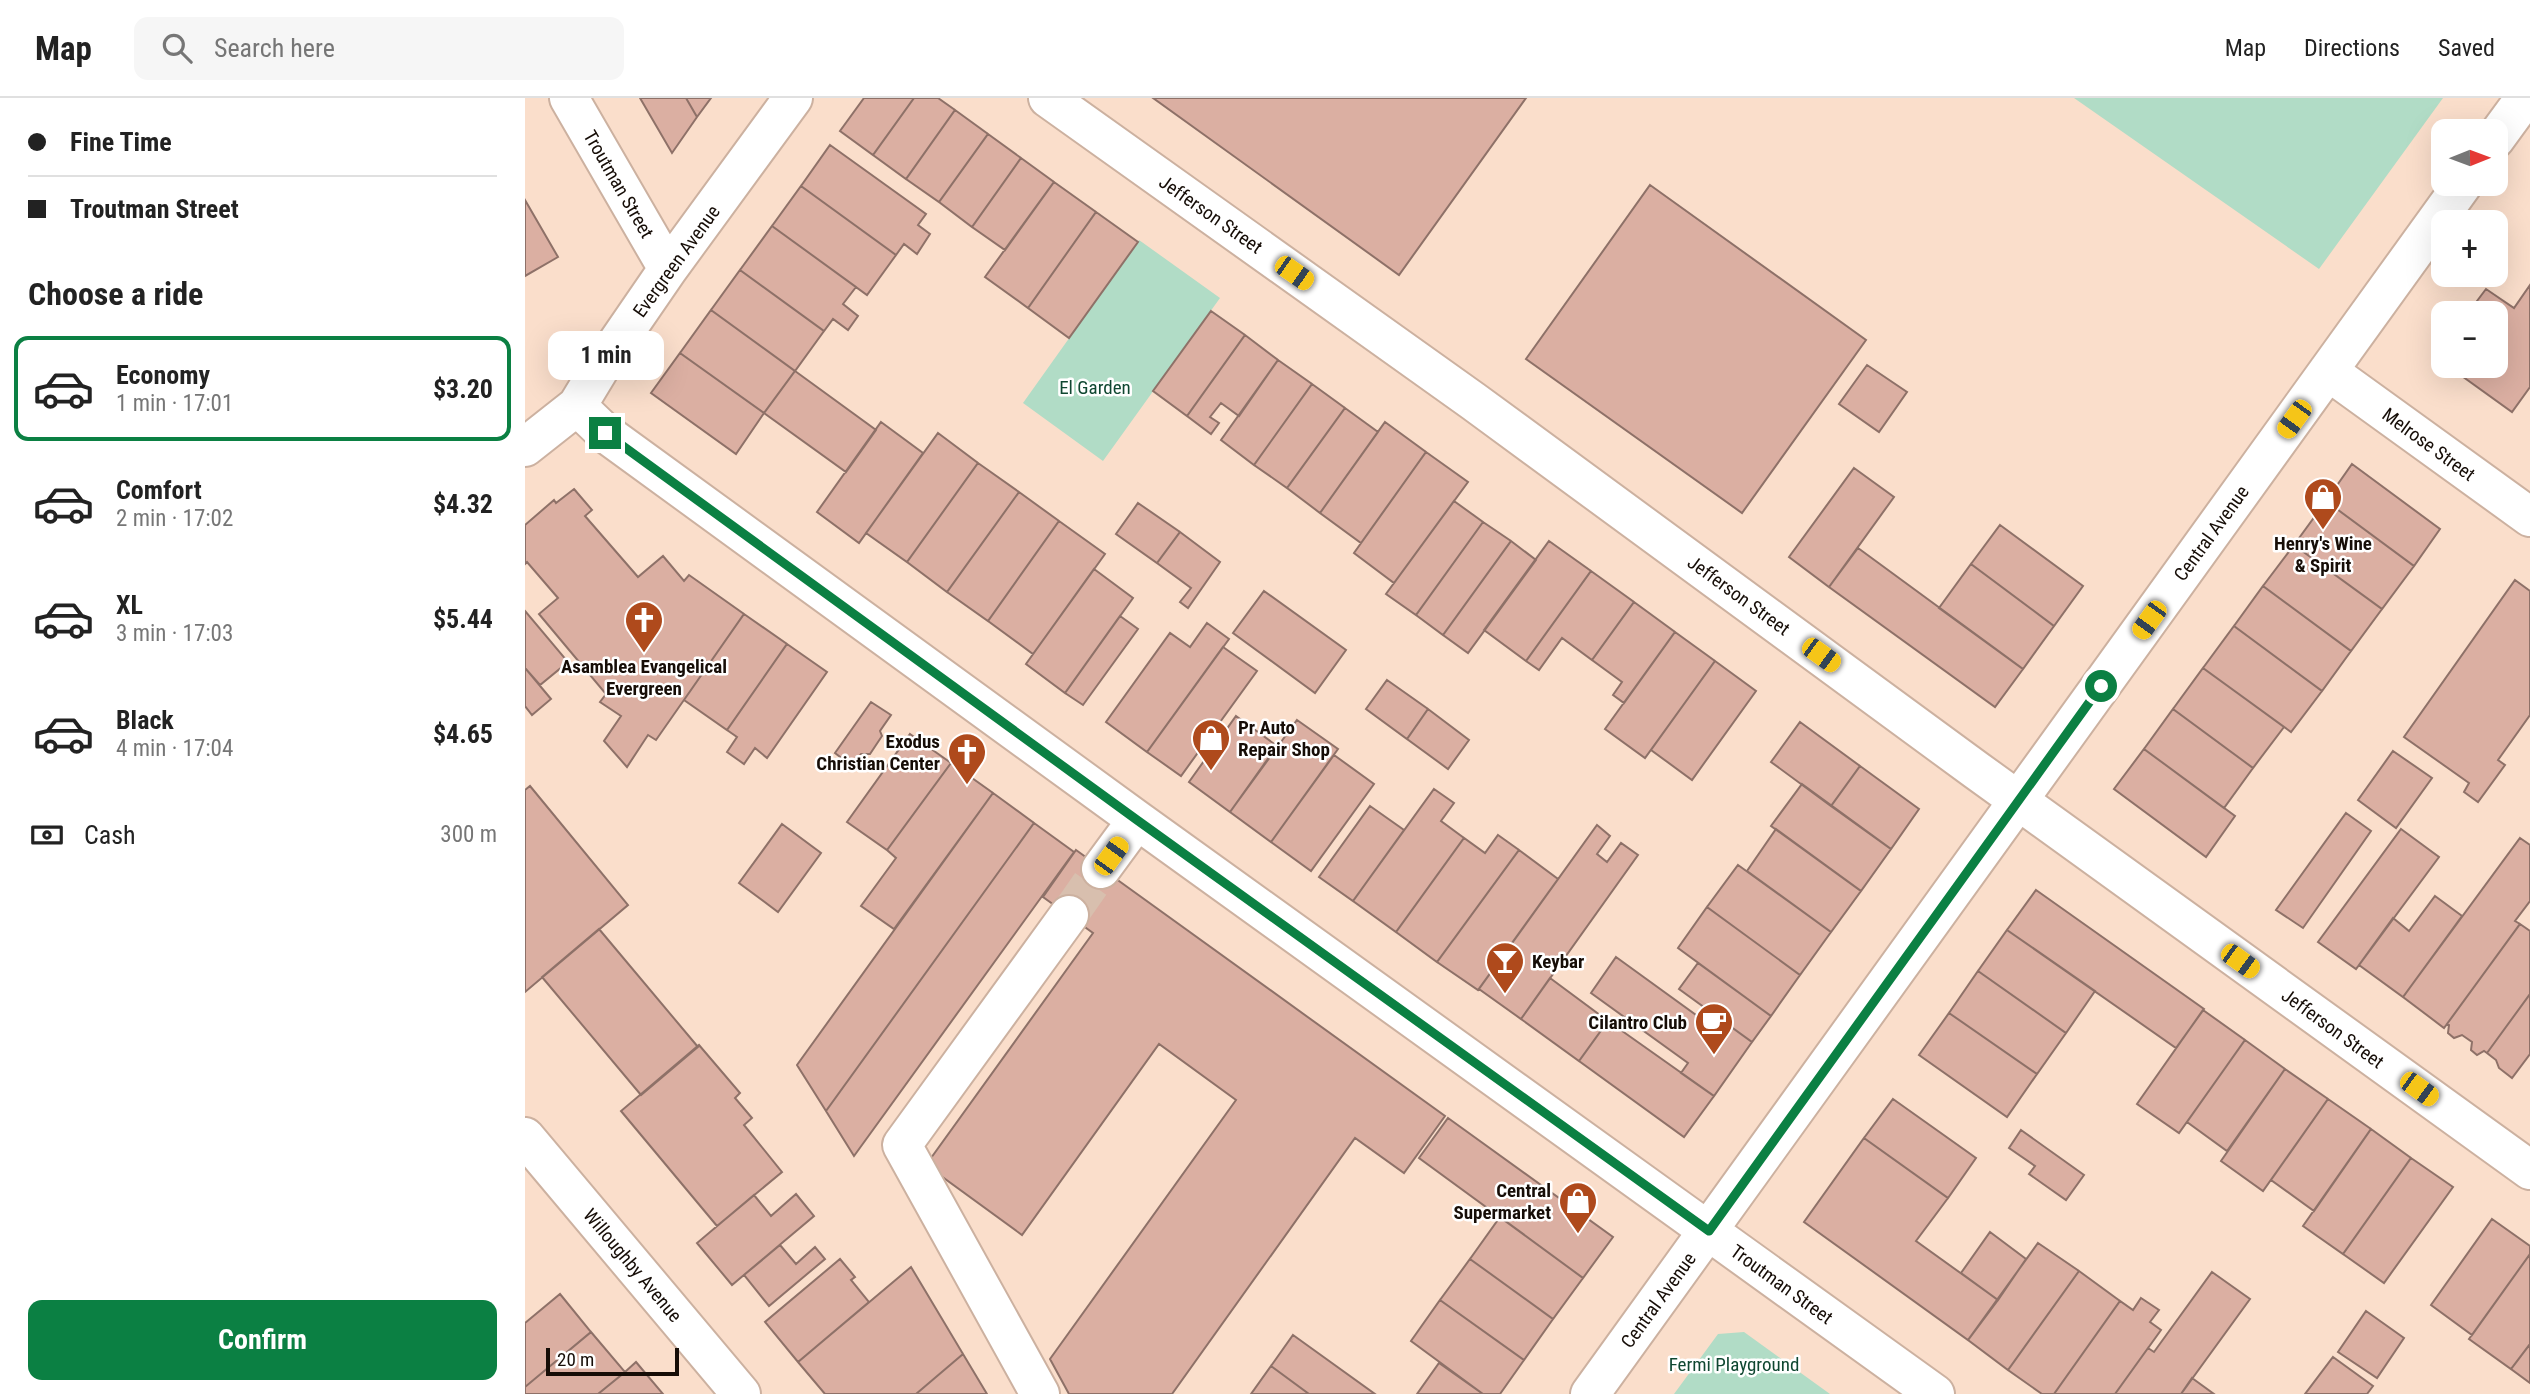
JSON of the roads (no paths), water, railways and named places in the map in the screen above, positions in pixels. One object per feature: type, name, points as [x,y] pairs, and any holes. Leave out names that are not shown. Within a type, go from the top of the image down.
[{"type":"street","name":"Troutman Street","points":[[569,98],[669,269]]},
{"type":"street","name":"Evergreen Avenue","points":[[525,447],[577,406],[669,269],[793,98]]},
{"type":"street","name":"Jefferson Street","points":[[1048,98],[1495,417],[2018,801],[2530,1170]]},
{"type":"street","points":[[2508,121],[2525,98]]},
{"type":"street","name":"Central Avenue","points":[[1590,1394],[2454,196]]},
{"type":"street","name":"Melrose Street","points":[[2328,371],[2530,517]]},
{"type":"street","name":"Troutman Street","points":[[577,406],[605,433],[1137,820],[1935,1394]]},
{"type":"street","points":[[1101,869],[1137,820]]},
{"type":"street","points":[[1040,1394],[902,1145],[1069,915]]},
{"type":"street","name":"Willoughby Avenue","points":[[525,1137],[741,1394]]},
{"type":"tunnel","points":[[1069,915],[1101,869]]},
{"type":"place","name":"Henry's Wine & Spirit","points":[[2323,531]]},
{"type":"place","name":"Asamblea Evangelical Evergreen","points":[[644,654]]},
{"type":"place","name":"Pr Auto Repair Shop","points":[[1211,772]]},
{"type":"place","name":"Exodus Christian Center","points":[[967,786]]},
{"type":"place","name":"Keybar","points":[[1505,995]]},
{"type":"place","name":"Cilantro Club","points":[[1714,1056]]},
{"type":"place","name":"Central Supermarket","points":[[1578,1235]]},
{"type":"park label","name":"El Garden","points":[[1095,387]]},
{"type":"park label","name":"Fermi Playground","points":[[1734,1364]]}]
